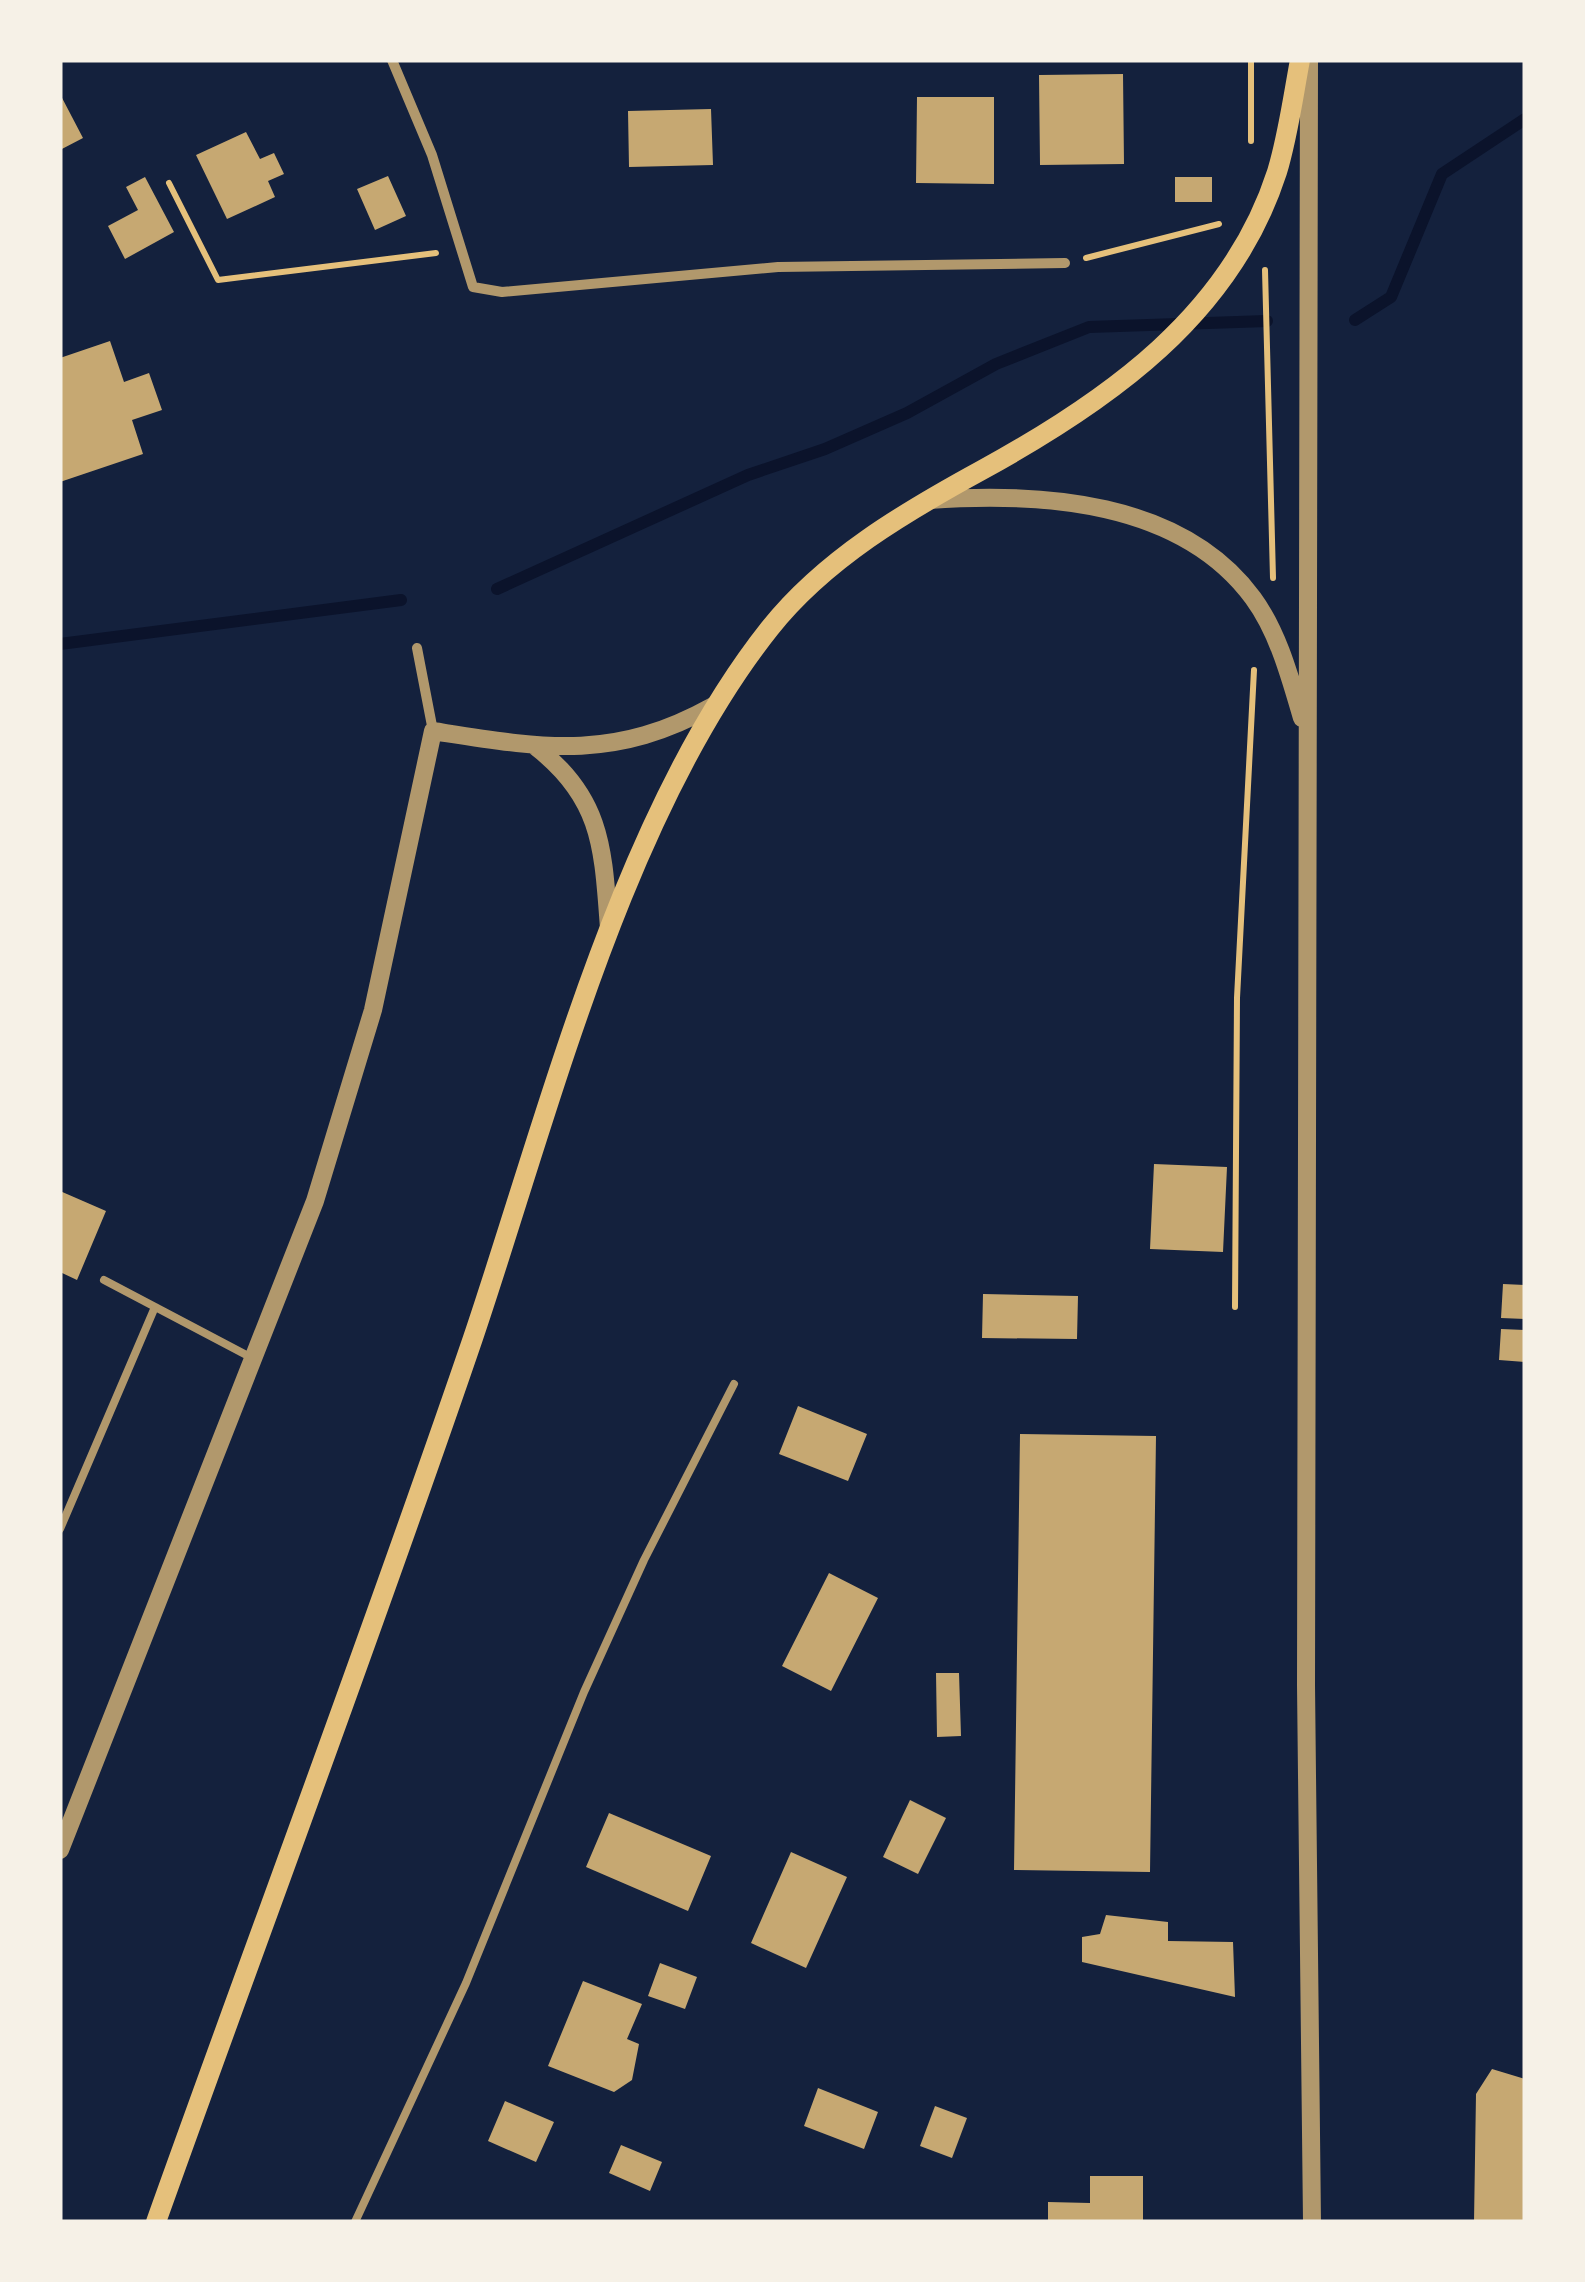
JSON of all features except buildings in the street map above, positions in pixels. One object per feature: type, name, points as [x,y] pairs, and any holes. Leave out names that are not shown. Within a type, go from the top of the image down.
[{"type":"main road","points":[[156,2222],[470,1344],[610,936],[713,706],[800,595],[923,500],[1025,444],[1113,386],[1201,310],[1238,259],[1270,192],[1300,60]]},
{"type":"street","points":[[392,60],[432,155],[473,288],[502,292],[778,267],[1065,263]]},
{"type":"street","points":[[1309,60],[1306,1686],[1312,2222]]},
{"type":"street","points":[[923,500],[978,498],[1056,503],[1135,516],[1190,540],[1217,559],[1252,596],[1269,624],[1308,740]]},
{"type":"street","points":[[60,1850],[314,1201],[373,1010],[433,730],[417,648]]},
{"type":"street","points":[[433,730],[569,750],[618,744],[663,731],[713,706]]},
{"type":"street","points":[[536,747],[568,776],[597,823],[610,936]]},
{"type":"lane","points":[[104,1280],[254,1359]]},
{"type":"lane","points":[[60,1529],[155,1306]]},
{"type":"lane","points":[[355,2222],[466,1983],[606,1642],[734,1384]]},
{"type":"path","points":[[169,183],[218,280],[459,250]]},
{"type":"path","points":[[1065,263],[1226,222]]},
{"type":"path","points":[[1265,253],[1273,580]]},
{"type":"path","points":[[1235,1307],[1237,998],[1254,666]]},
{"type":"waterway","points":[[1355,320],[1391,297],[1442,174],[1525,119]]},
{"type":"waterway","points":[[497,589],[748,475],[825,449],[907,413],[996,364],[1089,327],[1267,321]]},
{"type":"waterway","points":[[60,644],[401,600]]}]
